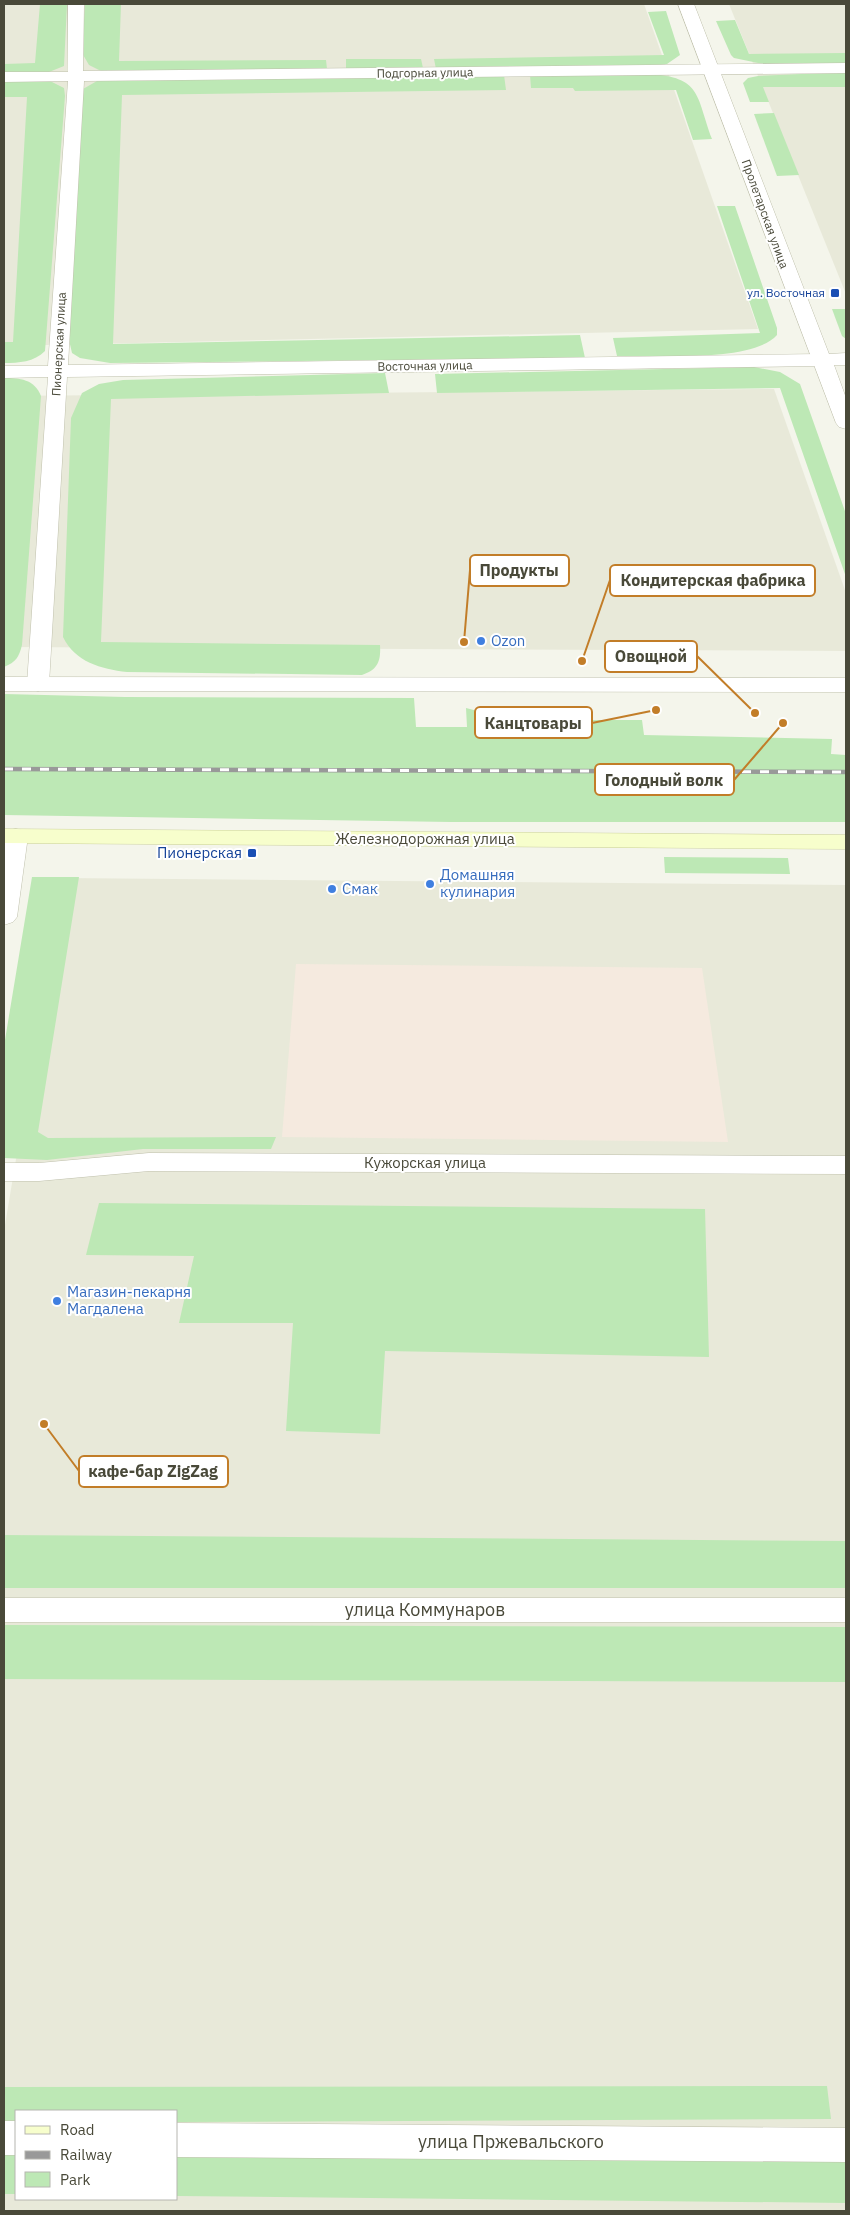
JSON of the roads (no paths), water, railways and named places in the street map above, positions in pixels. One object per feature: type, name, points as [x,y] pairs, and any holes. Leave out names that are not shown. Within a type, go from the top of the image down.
[{"type":"main road","name":"Железнодорожная улица","points":[[10,836],[846,842]]},
{"type":"street","name":"Пионерская улица","points":[[38,684],[76,77],[74,56],[76,4]]},
{"type":"street","name":"Пролетарская улица","points":[[686,4],[846,423]]},
{"type":"street","name":"Подгорная улица","points":[[4,77],[846,68]]},
{"type":"street","name":"Восточная улица","points":[[4,372],[846,359]]},
{"type":"street","points":[[4,684],[846,685]]},
{"type":"street","points":[[4,917],[10,836]]},
{"type":"street","name":"Кужорская улица","points":[[4,1172],[39,1172],[149,1162],[846,1165]]},
{"type":"street","name":"улица Коммунаров","points":[[4,1610],[846,1610]]},
{"type":"street","name":"улица Пржевальского","points":[[178,2140],[846,2145]]},
{"type":"railway","points":[[4,769],[846,772]]},
{"type":"place","name":"ул. Восточная","points":[[835,293]]},
{"type":"place","name":"Ozon","points":[[481,641]]},
{"type":"place","name":"Продукты","points":[[464,642]]},
{"type":"place","name":"Кондитерская фабрика","points":[[582,661]]},
{"type":"place","name":"Канцтовары","points":[[656,710]]},
{"type":"place","name":"Овощной","points":[[755,713]]},
{"type":"place","name":"Голодный волк","points":[[783,723]]},
{"type":"place","name":"Пионерская","points":[[252,853]]},
{"type":"place","name":"Домашняя кулинария","points":[[430,884]]},
{"type":"place","name":"Смак","points":[[332,889]]},
{"type":"place","name":"Магазин-пекарня Магдалена","points":[[57,1301]]},
{"type":"place","name":"кафе-бар ZigZag","points":[[44,1424]]}]
